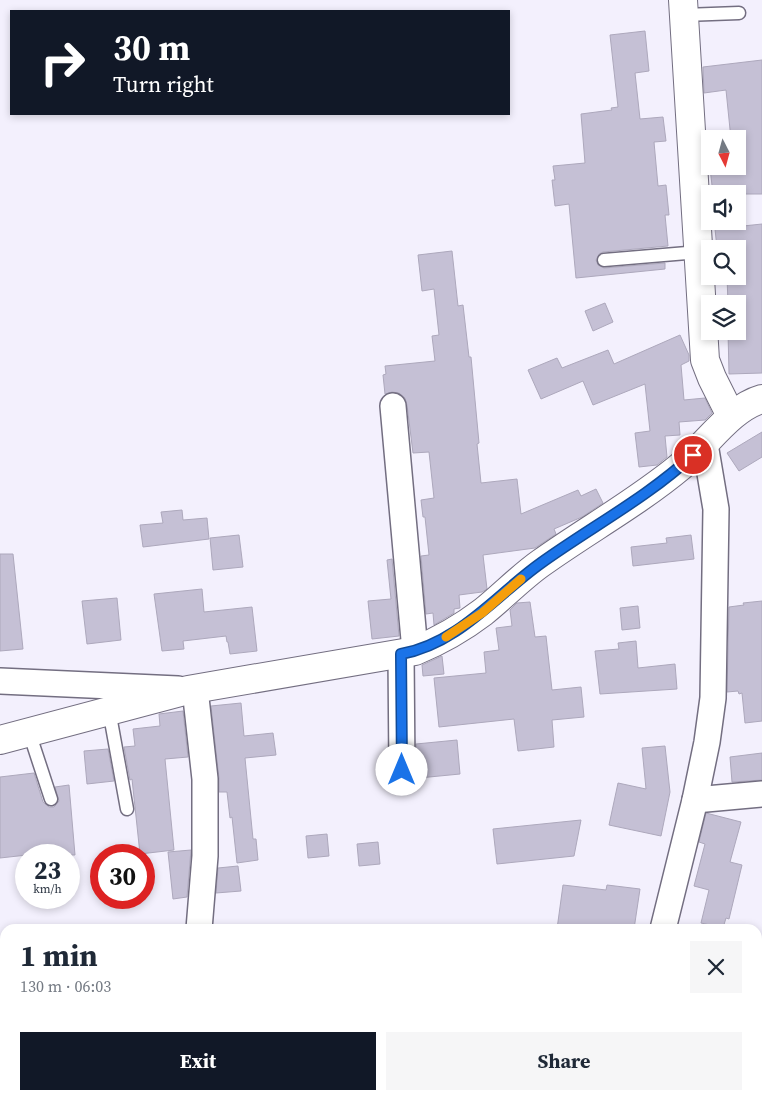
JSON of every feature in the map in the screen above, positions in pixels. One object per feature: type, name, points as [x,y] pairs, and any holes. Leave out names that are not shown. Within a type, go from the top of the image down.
[{"type":"street","points":[[683,8],[705,360],[731,416]]},
{"type":"street","points":[[0,740],[192,689],[408,652],[440,641],[482,613],[539,564],[682,465],[731,416],[762,399]]},
{"type":"street","points":[[393,406],[408,652],[402,770]]},
{"type":"street","points":[[664,924],[695,800],[707,742],[712,698],[716,509],[705,444]]},
{"type":"street","points":[[0,681],[192,689]]},
{"type":"street","points":[[192,689],[205,779],[205,856],[199,924]]},
{"type":"street","points":[[695,800],[762,794]]},
{"type":"lane","points":[[683,8],[740,14]]},
{"type":"lane","points":[[604,260],[699,252]]},
{"type":"lane","points":[[110,710],[127,809]]},
{"type":"lane","points":[[30,732],[51,799]]},
{"type":"building","points":[[645,31],[649,71],[635,73],[640,119],[663,117],[666,141],[654,142],[658,186],[666,185],[669,215],[665,215],[668,246],[603,252],[599,254],[596,260],[598,265],[604,268],[665,263],[665,269],[576,278],[569,204],[555,206],[552,180],[555,180],[553,166],[585,163],[581,114],[612,110],[611,108],[618,107],[610,35]]},
{"type":"building","points":[[762,60],[762,194],[746,194],[746,185],[712,185],[711,175],[746,175],[746,130],[730,130],[726,90],[704,93],[703,67]]},
{"type":"building","points":[[762,224],[762,373],[729,374],[728,340],[746,340],[746,295],[728,295],[727,285],[746,285],[746,240],[716,240],[715,230],[746,230],[746,226]]},
{"type":"building","points":[[452,251],[458,306],[463,305],[469,357],[471,357],[481,483],[517,479],[521,514],[578,490],[581,496],[596,489],[603,503],[582,517],[554,529],[556,534],[535,548],[483,555],[487,589],[482,592],[459,595],[460,608],[454,609],[454,613],[434,625],[433,613],[426,614],[421,556],[429,555],[425,517],[423,517],[421,500],[434,498],[429,452],[413,453],[405,398],[399,393],[385,394],[383,375],[386,374],[385,366],[435,361],[432,336],[439,335],[434,289],[422,291],[418,255]]},
{"type":"building","points":[[605,303],[613,322],[593,331],[585,311]]},
{"type":"building","points":[[680,335],[689,355],[689,361],[681,365],[684,400],[705,398],[712,413],[705,420],[679,422],[680,435],[665,436],[667,457],[657,465],[639,467],[635,433],[650,431],[645,384],[593,405],[583,381],[541,399],[528,370],[557,358],[562,368],[608,350],[614,364]]},
{"type":"building","points":[[762,432],[762,457],[739,471],[727,453]]},
{"type":"building","points":[[182,510],[183,520],[207,518],[209,539],[143,547],[140,525],[163,523],[161,512]]},
{"type":"building","points":[[239,535],[243,567],[213,570],[210,538]]},
{"type":"building","points":[[691,535],[694,559],[633,566],[631,547],[667,543],[666,538]]},
{"type":"building","points":[[0,554],[13,554],[23,649],[0,651]]},
{"type":"building","points":[[392,559],[399,636],[372,639],[368,601],[391,599],[387,560]]},
{"type":"building","points":[[202,589],[204,612],[252,607],[257,651],[230,654],[226,636],[183,641],[184,649],[162,651],[154,594]]},
{"type":"building","points":[[117,598],[121,640],[87,644],[82,601]]},
{"type":"building","points":[[762,601],[762,721],[745,723],[742,693],[739,694],[738,691],[727,692],[729,607]]},
{"type":"building","points":[[530,602],[535,637],[546,636],[552,690],[581,687],[584,717],[552,720],[554,747],[518,751],[514,719],[439,727],[434,678],[486,673],[484,652],[499,650],[496,628],[512,626],[510,610],[517,603]]},
{"type":"building","points":[[638,606],[640,628],[622,630],[620,608]]},
{"type":"building","points":[[636,641],[638,668],[675,664],[677,689],[600,694],[595,651],[619,649],[618,643]]},
{"type":"building","points":[[442,656],[444,674],[423,676],[422,665]]},
{"type":"building","points":[[241,703],[244,736],[273,733],[276,755],[245,758],[253,839],[256,839],[258,860],[237,863],[227,792],[219,792],[211,706]]},
{"type":"building","points":[[183,711],[188,757],[165,759],[174,850],[155,852],[155,844],[139,844],[132,779],[130,780],[124,747],[135,746],[133,729],[160,726],[159,714]]},
{"type":"building","points":[[457,740],[460,774],[419,778],[416,744]]},
{"type":"building","points":[[665,746],[670,792],[661,836],[609,825],[618,783],[646,789],[642,748]]},
{"type":"building","points":[[108,749],[114,781],[87,784],[84,751]]},
{"type":"building","points":[[762,753],[762,780],[732,782],[730,757]]},
{"type":"building","points":[[34,773],[43,802],[49,807],[54,807],[59,801],[55,787],[69,785],[74,844],[15,844],[15,856],[0,858],[0,777]]},
{"type":"building","points":[[706,813],[741,822],[730,862],[742,865],[729,919],[726,918],[724,924],[701,923],[709,890],[694,886],[705,844],[699,842]]},
{"type":"building","points":[[581,820],[574,856],[497,864],[493,829]]},
{"type":"building","points":[[327,834],[329,856],[308,858],[306,836]]},
{"type":"building","points":[[378,842],[380,864],[359,866],[357,844]]},
{"type":"building","points":[[191,850],[187,897],[173,899],[168,852]]},
{"type":"building","points":[[238,866],[241,891],[216,893],[218,868]]},
{"type":"building","points":[[563,885],[606,890],[607,885],[640,889],[635,924],[558,924]]},
{"type":"slow traffic","points":[[446,637],[482,613],[521,579]]},
{"type":"route","points":[[402,770],[401,654],[415,651],[440,641],[482,613],[539,564],[661,481],[693,455]]}]
